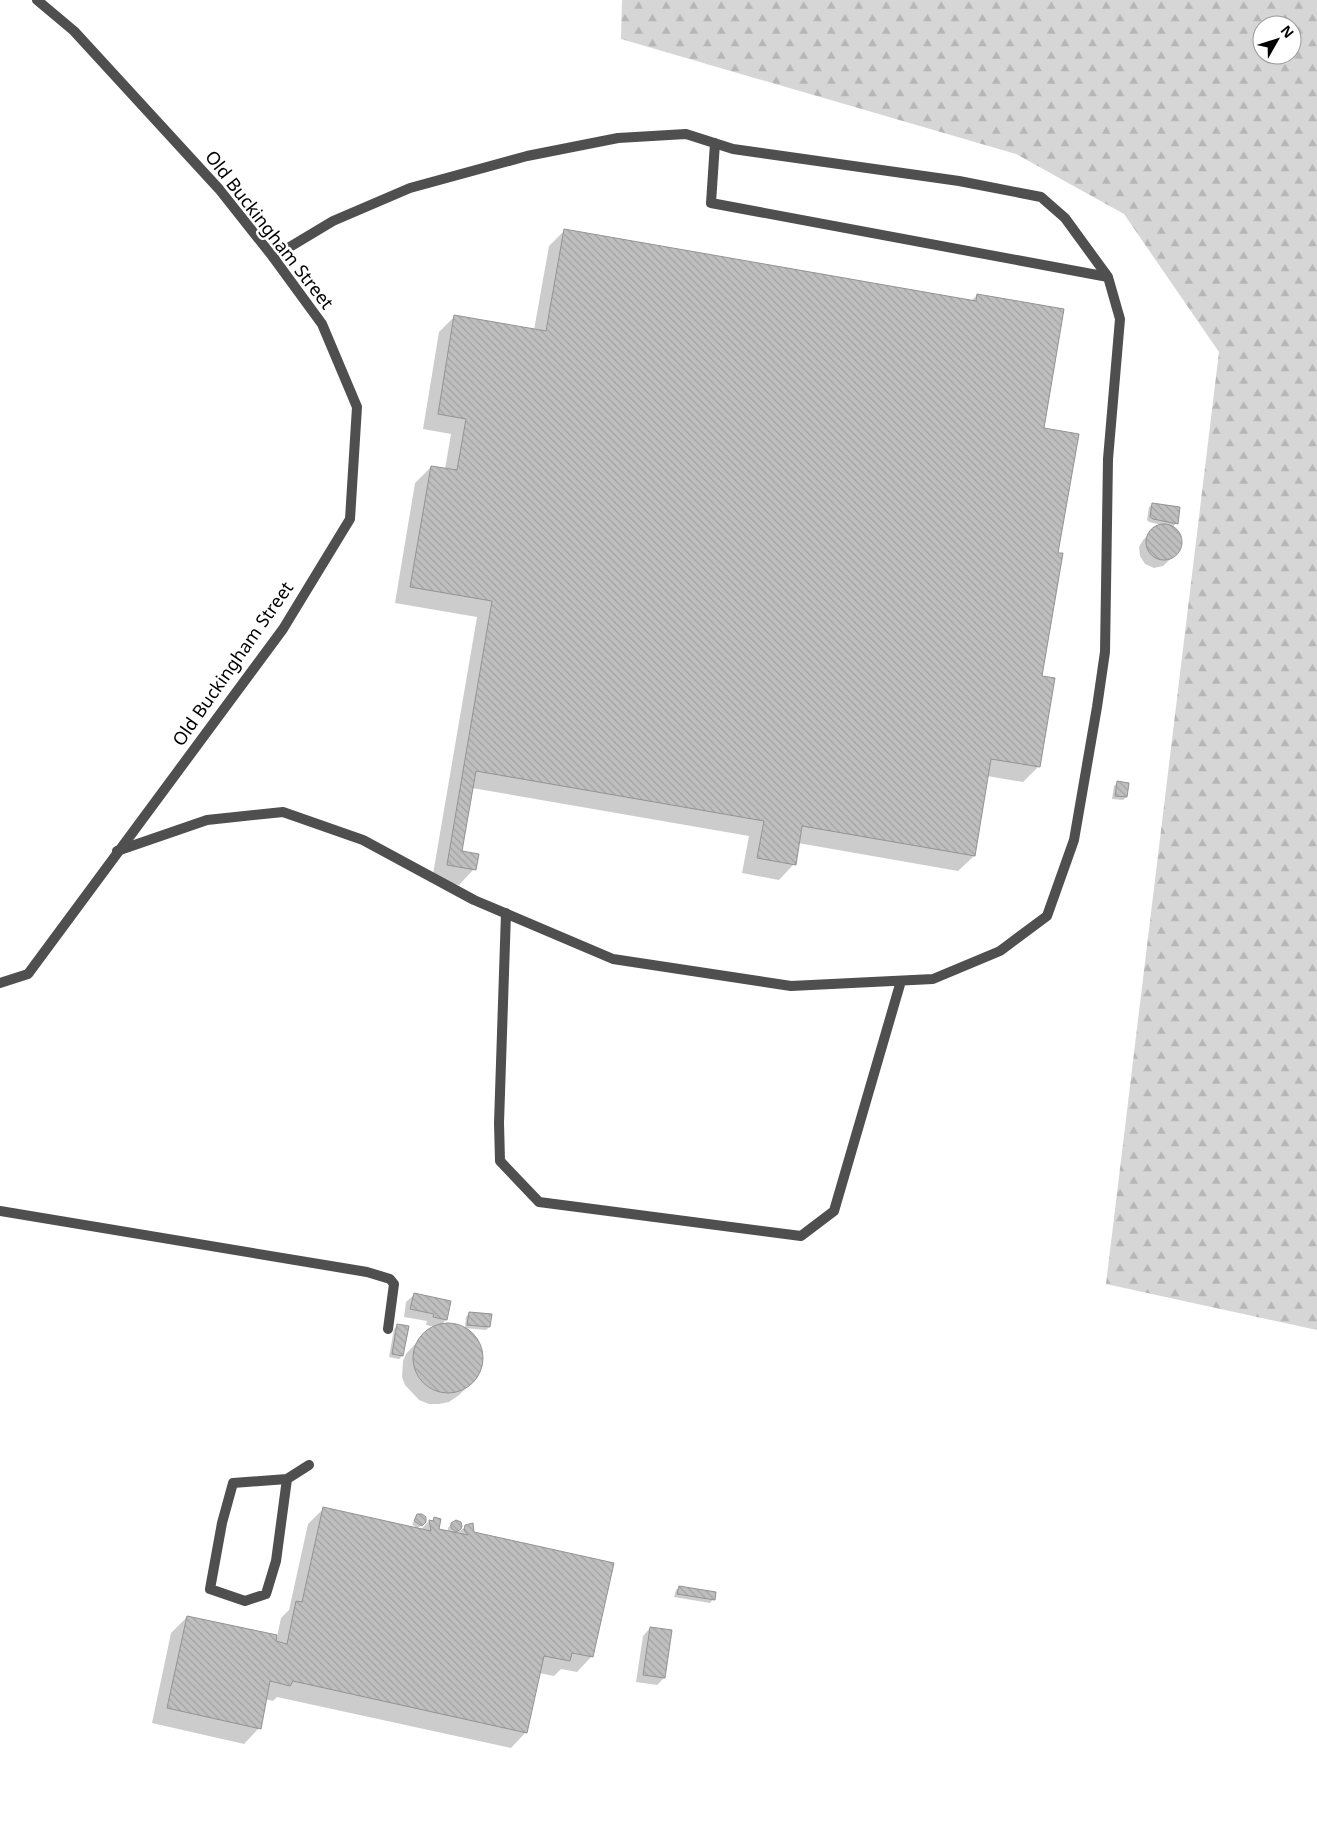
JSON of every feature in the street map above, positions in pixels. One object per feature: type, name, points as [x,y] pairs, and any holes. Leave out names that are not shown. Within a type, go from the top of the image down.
[{"type":"street","name":"Old Buckingham Street","points":[[0,983],[28,974],[117,851],[283,629],[350,519],[357,407],[322,324],[220,189],[74,31],[37,0]]},
{"type":"street","points":[[117,851],[207,820],[283,812],[363,840],[474,900],[613,958],[791,986],[933,979],[1000,952],[1047,916],[1074,840],[1105,652],[1108,460],[1120,319],[1108,277],[1065,218],[1041,197],[959,181],[733,149],[686,134],[618,138],[526,156],[410,188],[333,221],[273,257]]},
{"type":"street","points":[[716,143],[711,203],[1108,277]]},
{"type":"street","points":[[506,913],[499,1123],[500,1161],[539,1202],[801,1236],[834,1211],[900,980]]},
{"type":"street","points":[[0,1210],[382,1276],[390,1279],[394,1284],[388,1329]]},
{"type":"street","points":[[287,1479],[276,1561],[266,1594],[245,1601],[210,1590],[222,1523],[233,1483],[287,1479],[309,1465]]},
{"type":"green space","points":[[622,0],[1317,0],[1317,1330],[1106,1284],[1219,352],[1124,214],[1016,154],[621,39]]},
{"type":"building","points":[[564,229],[976,301],[977,294],[1064,309],[1044,428],[1079,434],[1058,553],[1063,553],[1042,676],[1055,678],[1040,767],[991,759],[975,856],[802,826],[796,865],[757,858],[764,821],[476,771],[462,851],[479,854],[476,870],[447,865],[492,601],[410,587],[431,466],[457,470],[466,419],[438,414],[454,315],[546,331]]},
{"type":"building","points":[[1152,503],[1180,507],[1178,524],[1150,517]]},
{"type":"building","points":[[1164,524],[1171,525],[1177,529],[1181,535],[1181,549],[1177,555],[1171,559],[1164,560],[1157,559],[1151,555],[1147,549],[1146,542],[1147,535],[1151,529],[1157,525]]},
{"type":"building","points":[[1117,781],[1129,783],[1127,797],[1115,796]]},
{"type":"building","points":[[414,1293],[451,1301],[447,1320],[433,1317],[434,1314],[410,1309]]},
{"type":"building","points":[[469,1312],[492,1314],[490,1327],[467,1325]]},
{"type":"building","points":[[448,1323],[467,1329],[477,1339],[483,1358],[477,1377],[467,1387],[448,1393],[429,1387],[419,1377],[413,1358],[419,1339],[429,1329]]},
{"type":"building","points":[[397,1324],[409,1326],[403,1356],[392,1354]]},
{"type":"building","points":[[323,1507],[431,1531],[429,1520],[433,1521],[434,1517],[441,1519],[439,1529],[468,1535],[464,1530],[465,1525],[473,1523],[474,1532],[614,1563],[593,1657],[572,1653],[570,1661],[544,1656],[527,1733],[293,1681],[290,1686],[270,1681],[261,1729],[167,1708],[187,1616],[277,1635],[276,1641],[287,1644],[296,1601],[302,1602]]},
{"type":"building","points":[[417,1514],[422,1514],[426,1517],[426,1522],[422,1526],[414,1521]]},
{"type":"building","points":[[456,1520],[461,1522],[462,1526],[456,1532],[451,1528],[451,1523]]},
{"type":"building","points":[[679,1586],[716,1592],[715,1600],[677,1594]]},
{"type":"building","points":[[650,1627],[672,1630],[665,1678],[643,1675]]}]
